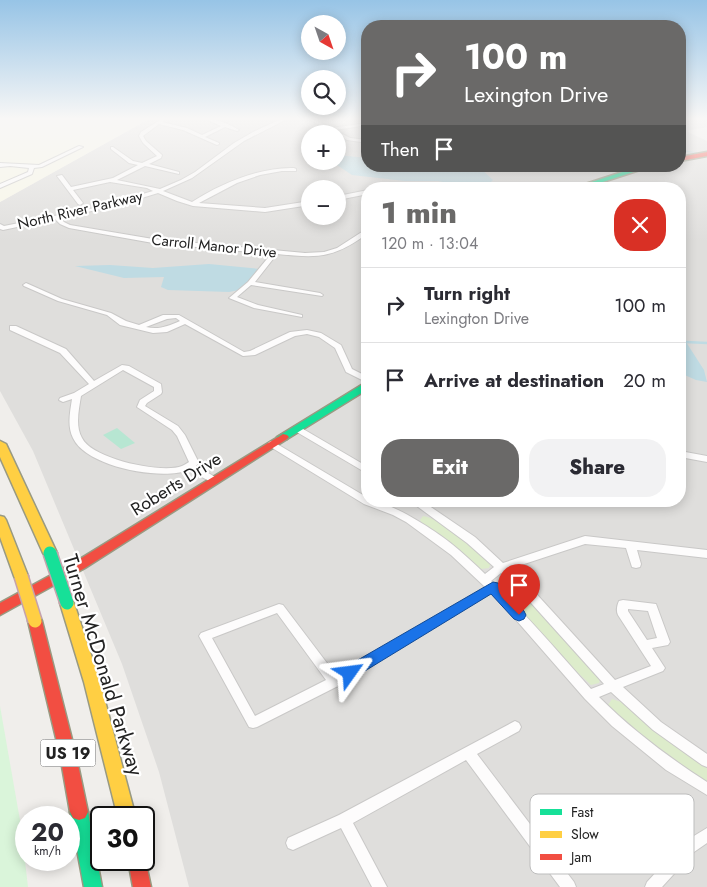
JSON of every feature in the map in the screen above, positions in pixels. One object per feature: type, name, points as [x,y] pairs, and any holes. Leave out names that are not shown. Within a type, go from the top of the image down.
[{"type":"main road","points":[[596,182],[629,172]]},
{"type":"main road","name":"Roberts Drive","points":[[0,610],[80,566],[214,480],[298,429],[361,387]]},
{"type":"main road","name":"Turner McDonald Parkway","points":[[0,444],[50,553],[68,603],[92,682],[124,806]]},
{"type":"main road","name":"US 19","points":[[0,520],[21,576],[35,621],[62,726],[94,887]]},
{"type":"main road","points":[[138,871],[142,887]]},
{"type":"street","points":[[0,165],[8,163],[32,167],[43,165],[55,159]]},
{"type":"street","points":[[128,159],[131,162],[177,172]]},
{"type":"street","points":[[70,188],[113,181],[153,159]]},
{"type":"street","name":"North River Parkway","points":[[2,227],[57,218],[158,191],[196,174],[216,159]]},
{"type":"street","points":[[0,186],[30,172],[32,167]]},
{"type":"street","points":[[193,204],[202,198],[261,172],[277,169],[294,170]]},
{"type":"street","points":[[60,176],[80,203]]},
{"type":"street","points":[[113,181],[115,187],[132,185],[148,187],[193,204],[265,210],[301,204]]},
{"type":"street","points":[[346,196],[361,193]]},
{"type":"street","name":"Carroll Manor Drive","points":[[57,218],[69,226],[153,241],[313,255],[334,252],[344,248],[361,235]]},
{"type":"street","points":[[276,252],[250,283],[232,298],[256,307],[300,316]]},
{"type":"street","points":[[250,283],[320,295]]},
{"type":"street","points":[[26,285],[60,300],[109,314],[123,323],[140,327],[160,331],[185,321]]},
{"type":"street","points":[[140,327],[170,316],[177,316],[243,354],[252,353],[293,334],[307,332],[321,335],[338,347],[349,370],[361,378]]},
{"type":"street","points":[[13,328],[63,351],[93,384]]},
{"type":"street","points":[[63,400],[77,394],[122,367],[126,368],[158,386],[158,392],[143,402],[141,406],[175,428],[194,459],[194,463],[191,467],[183,470],[142,470],[100,458],[88,452],[79,442],[74,427],[77,394]]},
{"type":"street","points":[[298,429],[361,467]]},
{"type":"street","points":[[272,444],[361,498]]},
{"type":"street","points":[[686,455],[707,459]]},
{"type":"street","points":[[191,467],[214,480]]},
{"type":"street","points":[[382,507],[396,512],[414,523],[455,552],[489,584],[589,695],[616,722],[642,745],[707,789]]},
{"type":"street","points":[[424,507],[471,540],[501,568],[538,603],[613,686],[657,726],[707,761]]},
{"type":"street","points":[[334,682],[279,608],[205,636],[253,723],[334,682],[489,584],[501,568],[585,540],[707,554]]},
{"type":"street","points":[[630,545],[636,564]]},
{"type":"street","points":[[589,695],[658,668],[644,645]]},
{"type":"street","points":[[292,843],[344,820],[515,728]]},
{"type":"street","points":[[468,752],[530,835]]},
{"type":"street","points":[[344,820],[380,887]]},
{"type":"street","points":[[694,844],[707,835]]},
{"type":"street","points":[[559,874],[569,887]]},
{"type":"street","points":[[652,887],[664,874]]},
{"type":"shaded area","points":[[0,159],[77,159],[0,202]]},
{"type":"shaded area","points":[[77,159],[301,159],[301,170],[346,170],[346,159],[361,159],[361,172],[686,172],[686,159],[707,159],[707,887],[189,887],[159,772],[122,664],[33,451],[0,391],[0,202]]},
{"type":"green space","points":[[117,428],[135,443],[121,449],[103,435]]},
{"type":"green space","points":[[423,516],[449,529],[468,543],[491,563],[489,568],[481,569],[443,537],[422,523],[420,520]]},
{"type":"green space","points":[[503,580],[513,584],[595,674],[600,680],[599,683],[591,685],[564,660],[501,589],[498,584]]},
{"type":"green space","points":[[612,699],[624,703],[707,766],[707,782],[672,760],[609,709],[608,705]]},
{"type":"green space","points":[[0,706],[18,806],[15,806],[15,871],[26,871],[28,887],[0,887]]},
{"type":"water","points":[[346,159],[361,159],[361,172],[484,172],[493,180],[491,182],[405,181],[352,175],[344,170]]},
{"type":"water","points":[[209,264],[260,269],[239,290],[229,292],[168,290],[161,287],[164,277],[124,278],[75,266],[110,265],[153,268]]},
{"type":"water","points":[[686,342],[704,370],[707,382],[686,376]]},
{"type":"waterway","points":[[686,342],[707,343]]},
{"type":"traffic: fast","points":[[596,182],[629,172]]},
{"type":"traffic: fast","points":[[283,437],[361,388]]},
{"type":"traffic: fast","points":[[50,553],[67,603]]},
{"type":"traffic: fast","points":[[80,817],[93,887]]},
{"type":"traffic: slow","points":[[0,444],[50,553]]},
{"type":"traffic: slow","points":[[0,520],[21,576]]},
{"type":"traffic: slow","points":[[21,576],[35,621]]},
{"type":"traffic: slow","points":[[67,603],[92,682],[124,806]]},
{"type":"traffic: jam","points":[[0,610],[80,565],[283,437]]},
{"type":"traffic: jam","points":[[35,621],[68,755],[78,806]]},
{"type":"traffic: jam","points":[[139,871],[142,887]]},
{"type":"route","points":[[350,673],[493,587],[519,615]]}]
